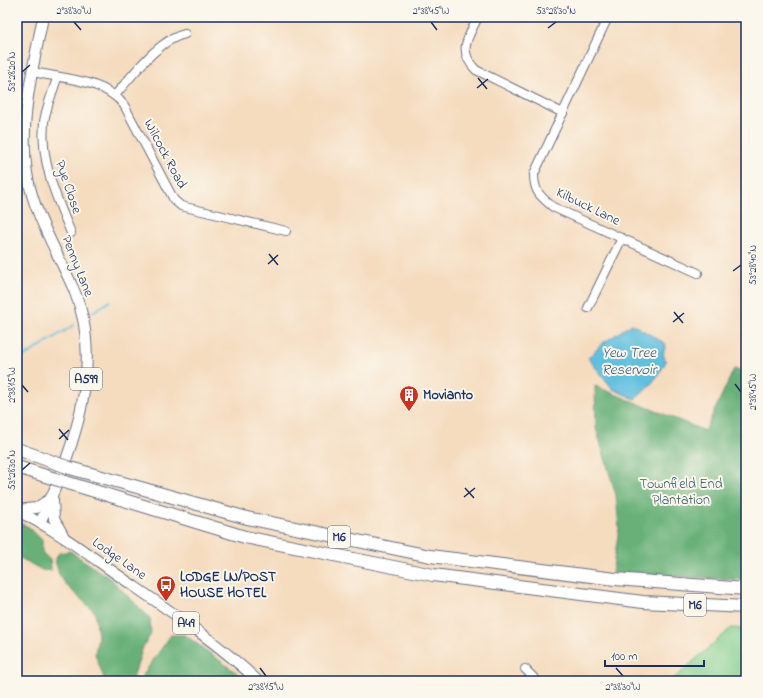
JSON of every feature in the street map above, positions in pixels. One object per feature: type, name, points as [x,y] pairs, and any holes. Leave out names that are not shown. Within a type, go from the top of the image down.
[{"type":"highway","name":"M6","points":[[17,449],[70,468],[247,518],[430,556],[615,579],[746,589]]},
{"type":"highway","name":"M6","points":[[18,467],[245,536],[433,575],[643,602],[746,607]]},
{"type":"main road","name":"Penny Lane","points":[[40,523],[54,494],[81,410],[86,379],[87,352],[83,323],[75,292],[33,199],[27,173],[25,133],[32,72],[43,17]]},
{"type":"main road","points":[[17,511],[41,506],[54,494]]},
{"type":"main road","name":"A599","points":[[54,494],[52,506],[54,519],[64,538]]},
{"type":"main road","name":"Lodge Lane","points":[[17,511],[64,538],[176,615],[243,667],[258,681]]},
{"type":"street","points":[[478,17],[465,46],[466,55],[470,64],[476,70],[563,113]]},
{"type":"street","name":"Kilbuck Lane","points":[[608,17],[534,174],[534,187],[539,196],[553,207],[698,273]]},
{"type":"street","points":[[32,72],[102,87],[116,94],[155,52],[176,36],[185,34]]},
{"type":"street","name":"Pye Close","points":[[57,78],[44,120],[44,156],[64,227],[71,233]]},
{"type":"street","name":"Wilcock Road","points":[[116,94],[124,105],[174,200],[181,206],[286,231]]},
{"type":"street","name":"Kilbuck Lane","points":[[588,308],[622,238]]},
{"type":"street","points":[[525,669],[537,681]]},
{"type":"green space","name":"Townfield End Plantation","points":[[734,369],[746,373],[746,580],[612,573],[619,529],[616,495],[596,428],[595,386],[705,431]]},
{"type":"green space","points":[[17,522],[29,527],[42,540],[42,552],[50,560],[51,571],[42,570],[17,556]]},
{"type":"green space","points":[[70,551],[112,580],[150,618],[151,634],[143,647],[132,681],[103,681],[104,678],[95,654],[98,636],[95,612],[67,586],[59,574],[55,560],[59,553]]},
{"type":"green space","points":[[731,628],[746,629],[746,681],[671,681]]},
{"type":"green space","points":[[171,635],[185,635],[248,681],[141,681],[142,676]]},
{"type":"water","name":"Yew Tree Reservoir","points":[[632,324],[666,344],[663,354],[666,361],[660,372],[653,382],[635,399],[613,389],[588,358],[603,343]]},
{"type":"waterway","points":[[93,312],[110,301]]},
{"type":"waterway","points":[[17,361],[74,325]]},
{"type":"place","name":"Movianto","points":[[409,412]]},
{"type":"place","name":"LODGE LN/POST HOUSE HOTEL","points":[[166,602]]}]
